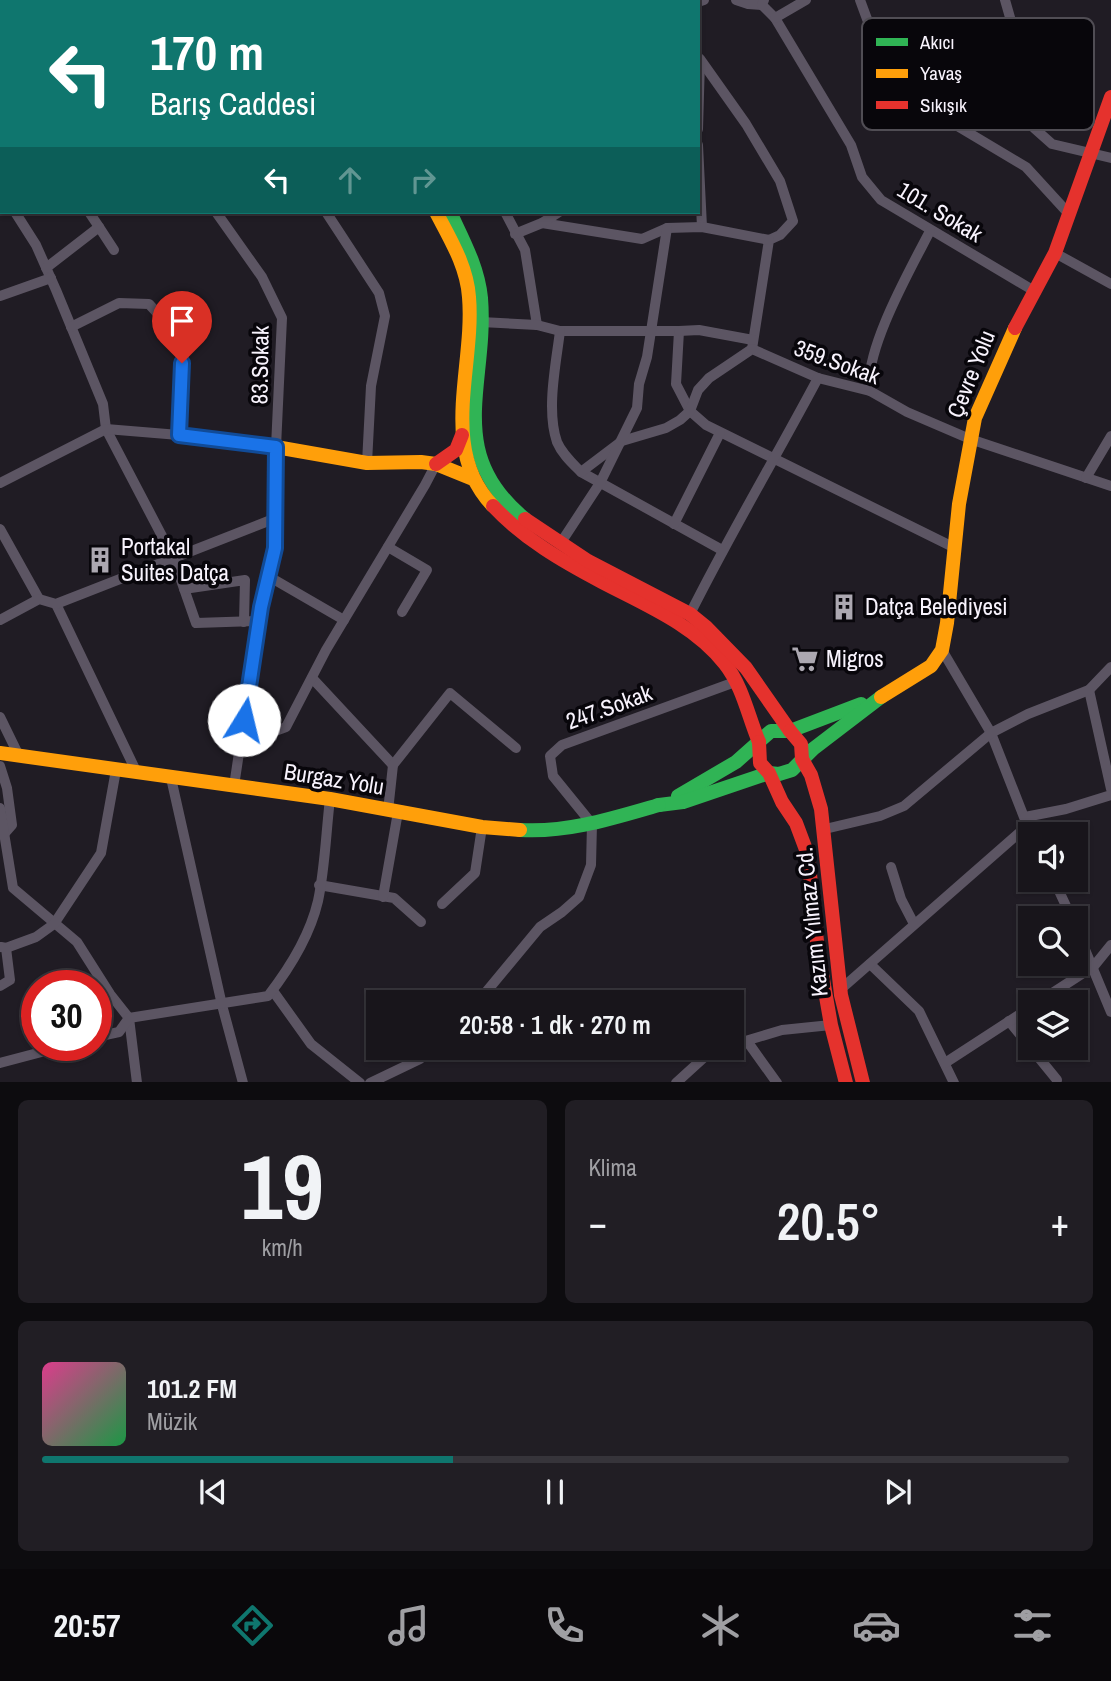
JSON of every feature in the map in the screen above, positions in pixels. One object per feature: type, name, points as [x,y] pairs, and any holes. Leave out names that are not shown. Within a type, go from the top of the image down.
[{"type":"main road","name":"Çevre Yolu","points":[[942,650],[959,503],[975,418],[991,377],[1055,253],[1111,97]]},
{"type":"main road","points":[[437,214],[459,258],[469,295],[462,435],[473,479],[499,514],[533,541],[698,636],[725,664],[735,682],[759,742],[760,763],[769,773]]},
{"type":"main road","points":[[451,214],[474,266],[481,297],[474,412],[478,450],[484,471],[497,492],[513,509],[561,544],[690,614],[722,641],[747,667],[800,744],[802,759]]},
{"type":"main road","points":[[436,464],[447,459],[456,450],[462,435]]},
{"type":"main road","points":[[276,447],[368,463],[421,461],[473,479]]},
{"type":"main road","points":[[659,805],[683,802],[769,773],[786,773],[792,770],[802,759],[881,697],[931,666],[942,650]]},
{"type":"main road","points":[[659,805],[736,762],[771,731],[790,731],[881,697]]},
{"type":"main road","name":"Burgaz Yolu","points":[[0,753],[330,799],[482,827],[542,831],[592,824],[659,805]]},
{"type":"main road","name":"Kazım Yılmaz Cd.","points":[[802,759],[811,775],[825,829],[841,989],[863,1082]]},
{"type":"main road","name":"Kazım Yılmaz Cd.","points":[[769,773],[782,802],[803,837],[808,855],[818,951],[831,1025],[846,1082]]},
{"type":"street","points":[[736,0],[748,4],[763,2]]},
{"type":"street","points":[[775,18],[806,0]]},
{"type":"street","points":[[860,0],[867,18]]},
{"type":"street","points":[[1005,0],[1010,18]]},
{"type":"street","name":"101. Sokak","points":[[763,2],[851,145],[862,177],[881,200],[1036,292]]},
{"type":"street","points":[[542,223],[642,239],[667,228],[702,227],[768,240],[780,235],[793,221],[780,181],[746,124],[700,59]]},
{"type":"street","points":[[964,130],[1027,167],[1069,214]]},
{"type":"street","points":[[1036,130],[1052,144],[1111,158]]},
{"type":"street","points":[[700,186],[702,227]]},
{"type":"street","points":[[16,214],[36,245],[51,278],[103,404],[106,429],[173,557],[196,623],[259,621]]},
{"type":"street","points":[[90,214],[114,250]]},
{"type":"street","name":"83.Sokak","points":[[217,214],[262,277],[282,318],[275,548],[259,621],[234,786]]},
{"type":"street","points":[[327,214],[379,293],[385,316],[371,386],[368,463]]},
{"type":"street","points":[[506,214],[525,250],[537,325]]},
{"type":"street","points":[[515,234],[556,214]]},
{"type":"street","points":[[46,268],[99,227]]},
{"type":"street","points":[[561,544],[600,483],[637,408],[667,228]]},
{"type":"street","points":[[870,391],[868,380],[884,323],[930,231]]},
{"type":"street","points":[[581,472],[622,441],[666,428],[690,411],[698,390],[709,378],[752,345],[768,240]]},
{"type":"street","points":[[1055,253],[1111,284]]},
{"type":"street","points":[[0,296],[51,278]]},
{"type":"street","points":[[71,327],[119,303],[149,304],[166,321],[183,340],[179,435]]},
{"type":"street","name":"359.Sokak","points":[[481,322],[537,325],[560,331],[699,330],[752,345],[818,378],[870,391],[907,412],[970,439],[1111,486]]},
{"type":"street","points":[[560,331],[552,394],[557,441],[566,457],[581,472],[722,550]]},
{"type":"street","points":[[679,331],[676,384],[690,411],[706,425],[955,548]]},
{"type":"street","points":[[690,614],[722,550],[818,378]]},
{"type":"street","points":[[0,484],[106,429],[276,447]]},
{"type":"street","points":[[674,524],[720,433]]},
{"type":"street","points":[[1086,478],[1111,436]]},
{"type":"street","points":[[240,744],[286,727],[344,620],[436,464]]},
{"type":"street","points":[[0,620],[39,599],[57,604],[276,518]]},
{"type":"street","points":[[0,529],[39,599]]},
{"type":"street","points":[[388,547],[427,570],[402,612]]},
{"type":"street","points":[[268,576],[344,620]]},
{"type":"street","points":[[184,589],[245,580],[244,622]]},
{"type":"street","points":[[57,604],[137,773]]},
{"type":"street","points":[[942,650],[991,733],[1026,822]]},
{"type":"street","points":[[825,829],[880,816],[904,806],[991,733],[1028,714],[1089,690],[1111,667]]},
{"type":"street","points":[[312,678],[393,765]]},
{"type":"street","name":"247.Sokak","points":[[592,824],[553,776],[550,757],[562,745],[735,682]]},
{"type":"street","points":[[1089,690],[1111,789]]},
{"type":"street","points":[[383,897],[393,811],[393,765],[450,693],[516,748]]},
{"type":"street","points":[[0,717],[19,756]]},
{"type":"street","points":[[0,766],[7,788],[12,825],[5,833]]},
{"type":"street","points":[[0,986],[10,981],[3,948],[36,937],[54,924],[101,853],[116,770]]},
{"type":"street","points":[[170,778],[222,1005],[243,1082]]},
{"type":"street","points":[[1037,822],[1066,809],[1111,795]]},
{"type":"street","points":[[112,1034],[119,1032],[129,1018],[268,996],[285,974],[318,901],[330,799]]},
{"type":"street","points":[[0,808],[13,888],[77,942],[110,994],[129,1018],[137,1082]]},
{"type":"street","points":[[488,990],[540,927],[579,897],[591,865],[592,824]]},
{"type":"street","points":[[442,904],[475,873],[482,827]]},
{"type":"street","points":[[841,989],[1018,835]]},
{"type":"street","points":[[891,867],[901,899],[914,924]]},
{"type":"street","points":[[320,885],[394,898],[421,922]]},
{"type":"street","points":[[1057,990],[1094,966],[1111,945]]},
{"type":"street","points":[[1088,953],[1111,1012]]},
{"type":"street","points":[[870,964],[919,1011],[954,1082]]},
{"type":"street","points":[[272,991],[311,1044],[359,1082]]},
{"type":"street","points":[[945,1063],[1018,1015]]},
{"type":"street","points":[[1009,1021],[1018,1032]]},
{"type":"street","points":[[744,1042],[782,1030],[831,1025]]},
{"type":"street","points":[[747,1041],[776,1082]]},
{"type":"street","points":[[0,1063],[21,1057]]},
{"type":"street","points":[[372,1082],[418,1060]]},
{"type":"street","points":[[677,1082],[701,1060]]},
{"type":"street","points":[[1041,1060],[1057,1080]]},
{"type":"traffic: fast","points":[[451,214],[473,265],[481,298],[482,329],[475,416],[477,442],[485,468],[500,494],[525,519]]},
{"type":"traffic: fast","points":[[659,805],[683,802],[769,773],[779,774],[792,770],[813,749],[881,697]]},
{"type":"traffic: fast","points":[[678,796],[736,762],[771,731],[790,731],[861,704]]},
{"type":"traffic: fast","points":[[520,830],[573,827],[659,805]]},
{"type":"traffic: slow","points":[[437,214],[457,253],[468,286],[469,324],[463,433],[467,459],[476,484],[493,506]]},
{"type":"traffic: slow","points":[[881,697],[931,666],[942,650],[959,504],[975,418],[1015,328]]},
{"type":"traffic: slow","points":[[276,447],[367,463],[436,464]]},
{"type":"traffic: slow","points":[[436,464],[473,479]]},
{"type":"traffic: slow","points":[[0,753],[330,799],[482,827],[520,830]]},
{"type":"traffic: jam","points":[[1015,328],[1055,253],[1111,97]]},
{"type":"traffic: jam","points":[[436,464],[456,450],[462,435]]},
{"type":"traffic: jam","points":[[493,506],[517,529],[544,548],[668,617],[713,650],[725,664],[741,692],[759,742]]},
{"type":"traffic: jam","points":[[525,519],[588,561],[690,614],[746,668],[790,731]]},
{"type":"traffic: jam","points":[[790,731],[801,744],[802,759],[811,775],[821,809],[841,995],[863,1082]]},
{"type":"traffic: jam","points":[[759,742],[760,763],[769,773],[782,802],[796,823],[808,855],[818,951],[831,1025],[846,1082]]},
{"type":"place","name":"Portakal Suites Datça","points":[[100,560]]},
{"type":"place","name":"Datça Belediyesi","points":[[844,607]]},
{"type":"place","name":"Migros","points":[[805,659]]},
{"type":"route","points":[[182,363],[179,435],[276,447],[275,548],[261,607],[244,720]]}]
